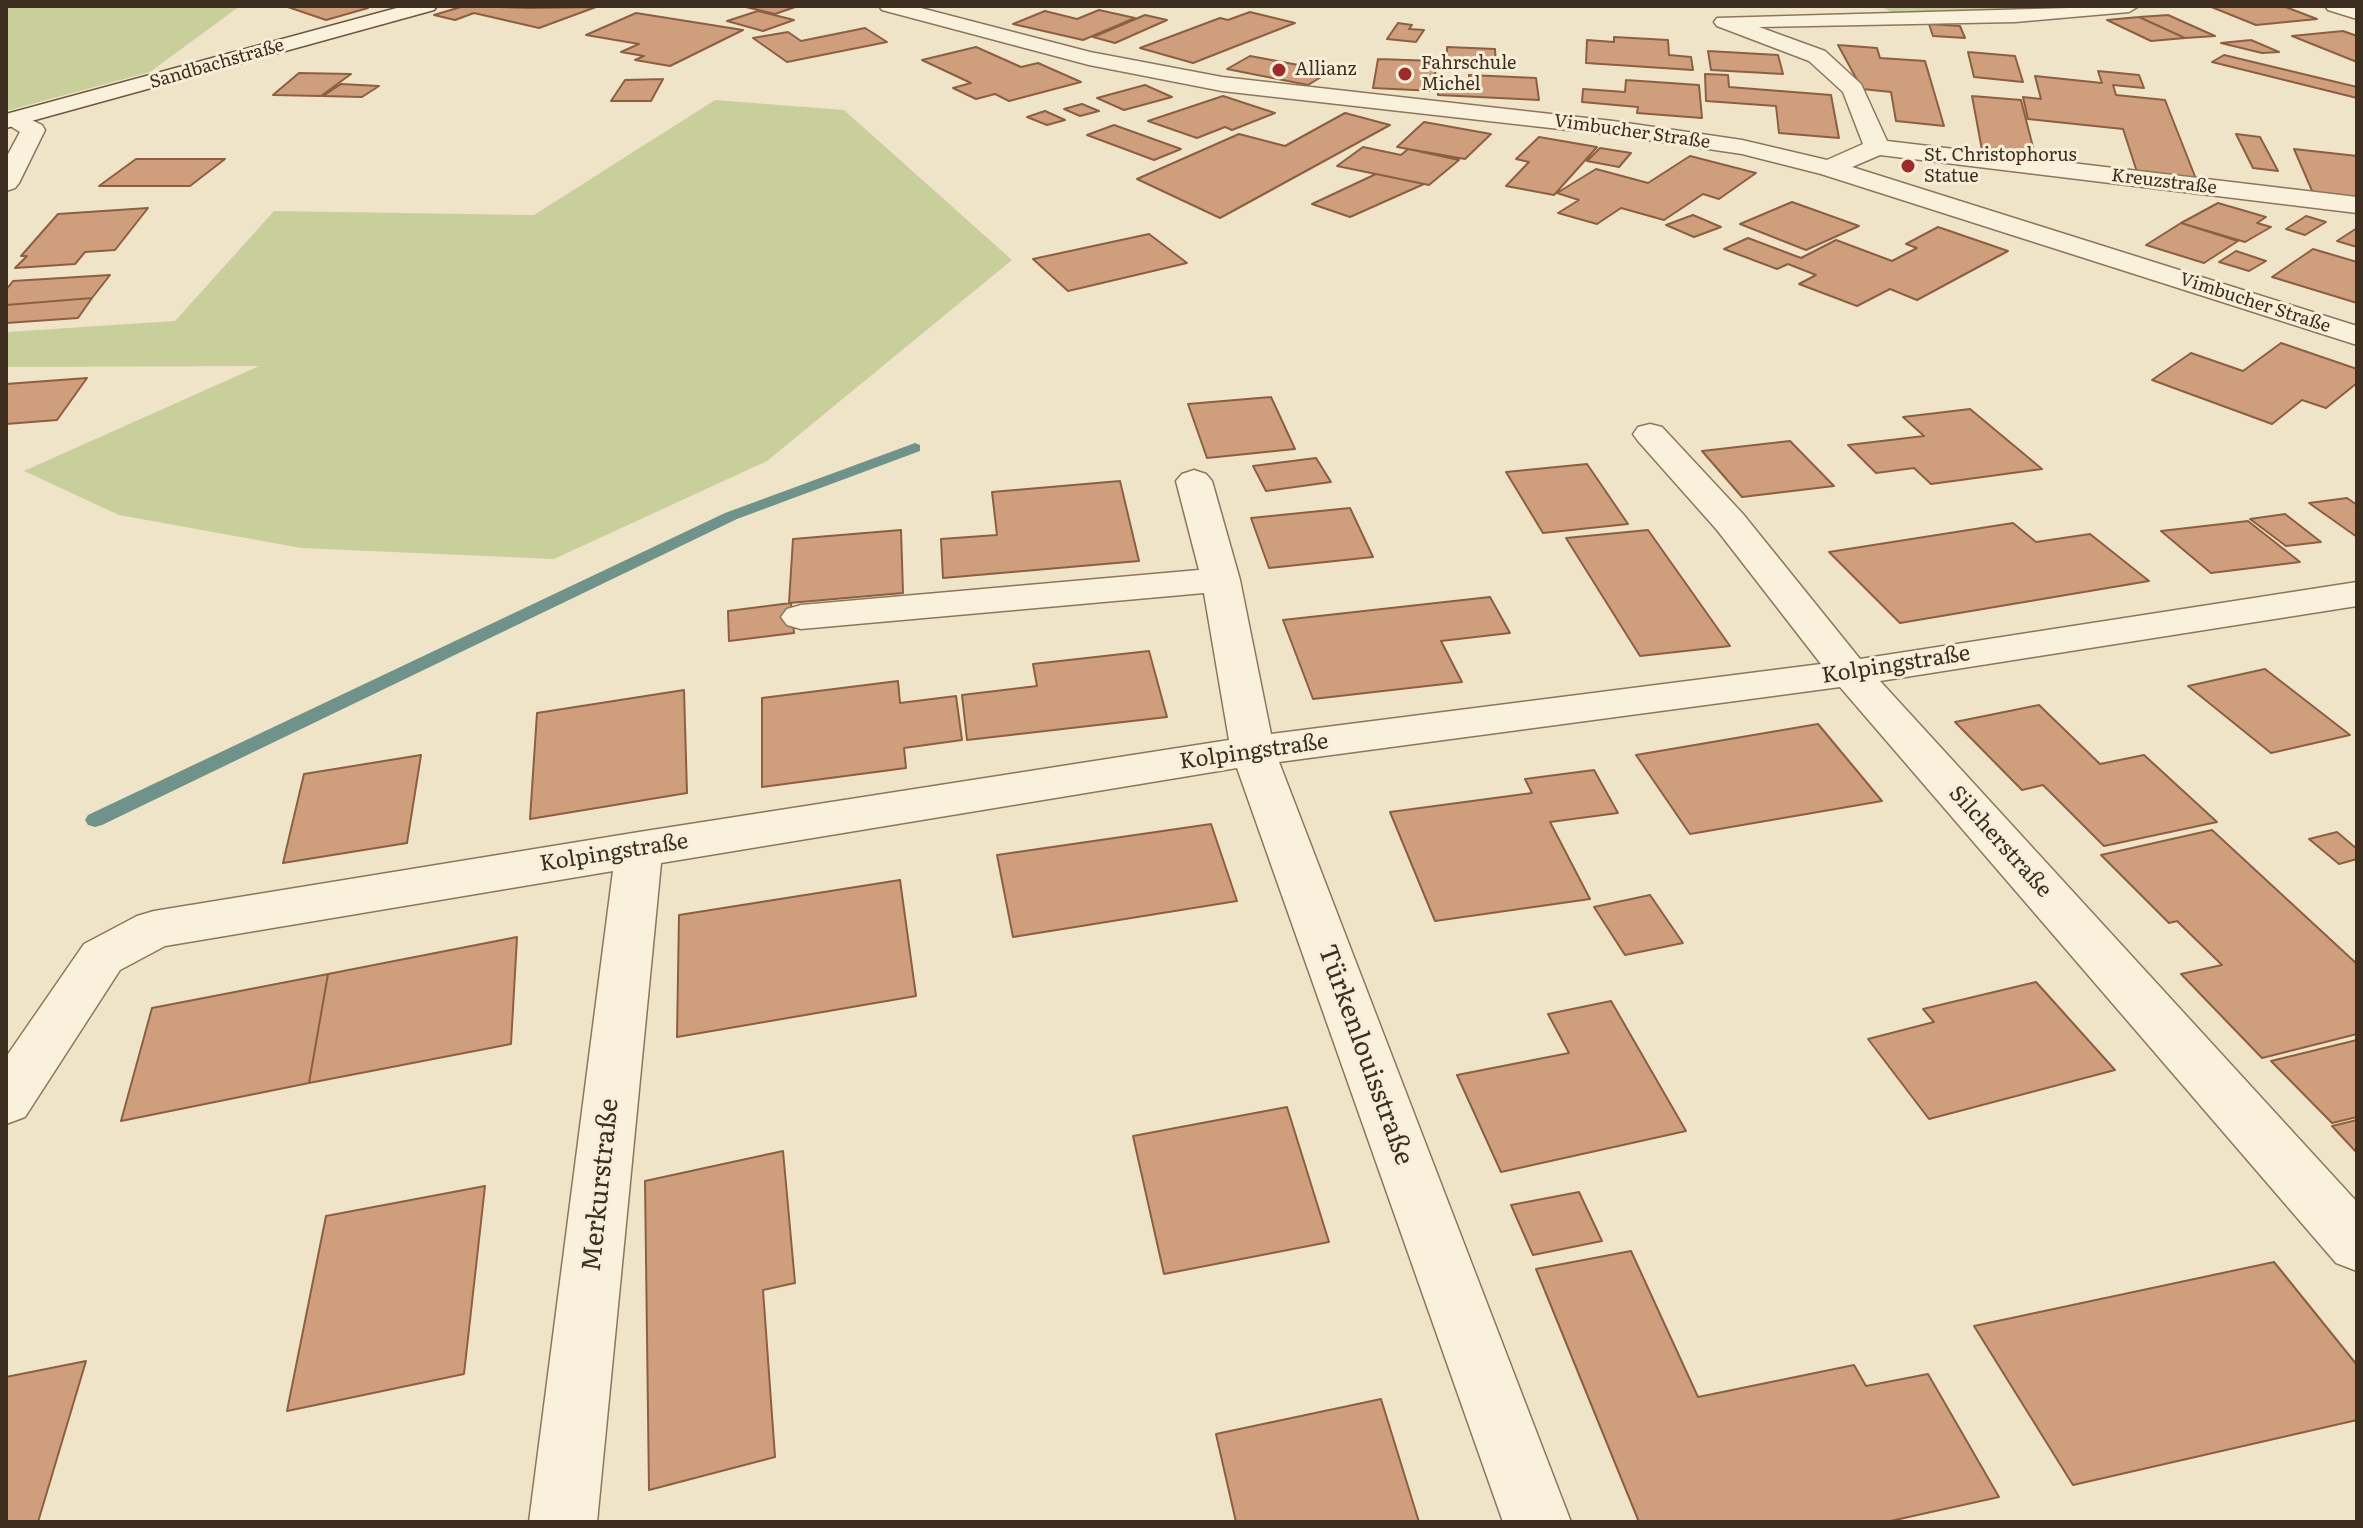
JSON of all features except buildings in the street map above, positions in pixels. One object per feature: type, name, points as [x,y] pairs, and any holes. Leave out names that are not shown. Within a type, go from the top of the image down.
[{"type":"street","name":"Sandbachstraße","points":[[10,120],[427,6]]},
{"type":"street","name":"Vimbucher Straße","points":[[889,6],[1165,75],[1309,96],[1613,128],[1742,147],[1829,168],[2357,336]]},
{"type":"street","points":[[1829,168],[1877,147],[1853,89],[1817,56],[1714,20],[2015,16],[2129,6]]},
{"type":"street","points":[[2335,6],[2357,13]]},
{"type":"street","points":[[6,183],[33,130],[10,120]]},
{"type":"street","name":"Kreuzstraße","points":[[1877,147],[2357,205]]},
{"type":"street","name":"Silcherstraße","points":[[1650,434],[1730,522],[1850,673],[2357,1244]]},
{"type":"street","name":"Türkenlouisstraße","points":[[1194,481],[1221,580],[1253,751],[1537,1522]]},
{"type":"street","points":[[801,617],[1221,580]]},
{"type":"street","name":"Kolpingstraße","points":[[6,1101],[102,957],[154,929],[1253,751],[1850,673],[2357,594]]},
{"type":"street","name":"Merkurstraße","points":[[563,1522],[639,849]]},
{"type":"green space","points":[[6,6],[240,6],[150,72],[6,111]]},
{"type":"green space","points":[[1882,6],[2043,6],[2051,10],[1892,13]]},
{"type":"green space","points":[[715,100],[844,110],[1012,260],[767,461],[554,559],[301,548],[119,515],[24,471],[259,366],[6,367],[6,332],[175,321],[274,211],[534,215]]},
{"type":"waterway","points":[[95,820],[731,516],[915,448]]},
{"type":"place","name":"Allianz","points":[[1279,70]]},
{"type":"place","name":"Fahrschule Michel","points":[[1405,74]]},
{"type":"place","name":"St. Christophorus Statue","points":[[1908,166]]}]
